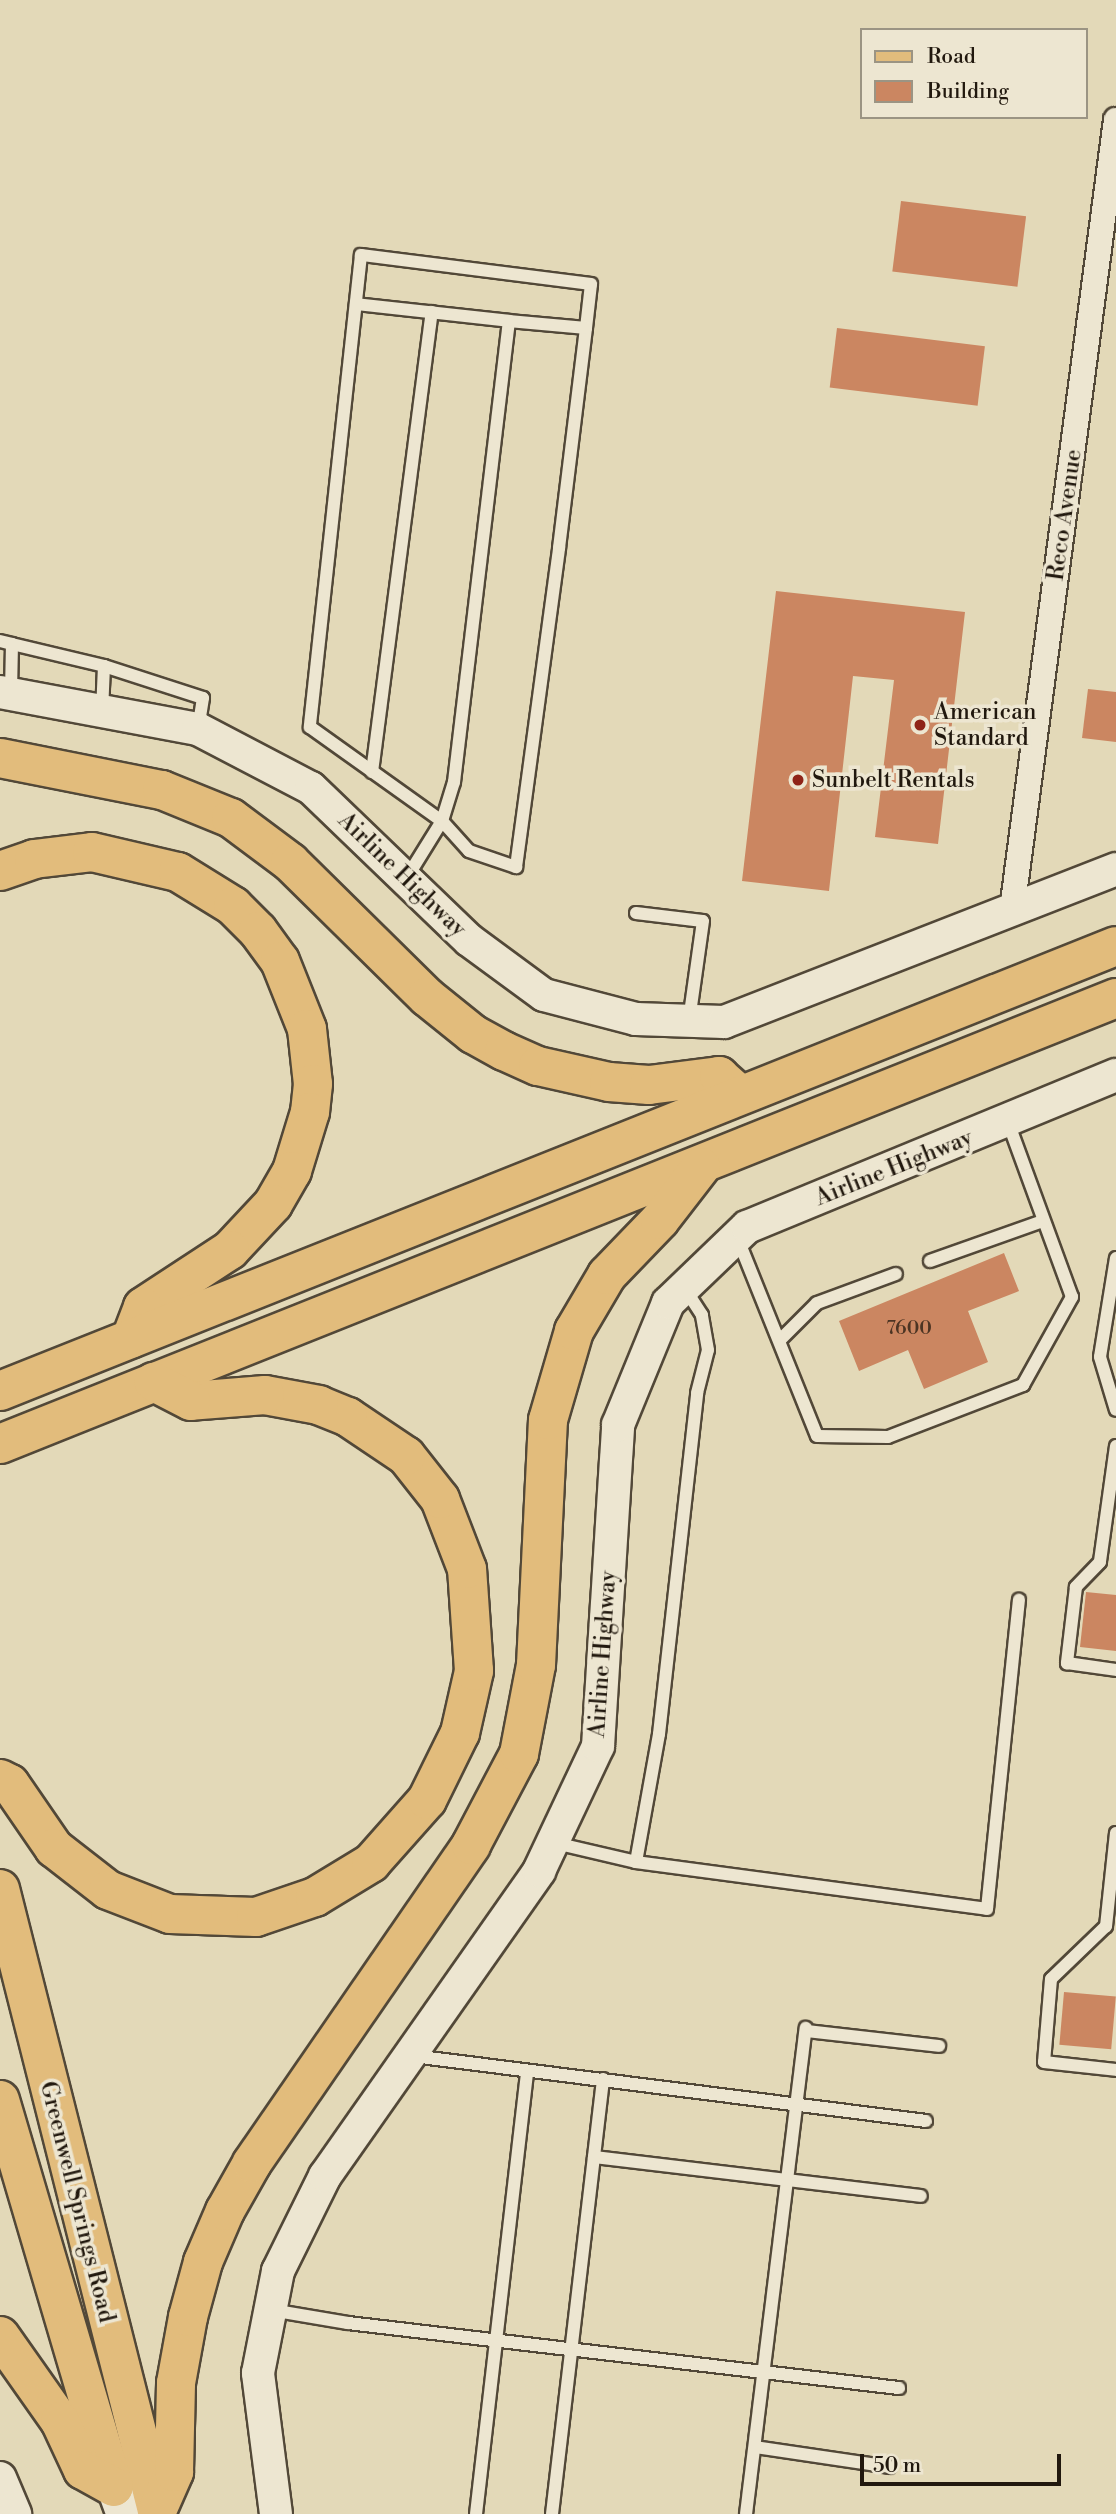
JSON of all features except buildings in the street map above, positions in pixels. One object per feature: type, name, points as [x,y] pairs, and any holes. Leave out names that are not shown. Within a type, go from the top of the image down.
[{"type":"main road","points":[[0,758],[162,790],[231,818],[290,862],[448,1015],[504,1051],[538,1066],[608,1082],[649,1085],[719,1076],[740,1095]]},
{"type":"main road","points":[[0,871],[34,859],[92,852],[178,872],[233,906],[258,931],[280,961],[307,1029],[311,1103],[292,1171],[273,1204],[237,1243],[194,1278],[143,1307],[131,1339]]},
{"type":"main road","points":[[0,1391],[1116,946]]},
{"type":"main road","points":[[0,1444],[701,1167],[1116,998]]},
{"type":"main road","points":[[0,2336],[47,2401],[83,2470],[138,2506],[174,2472],[176,2383],[188,2317],[203,2262],[225,2211],[252,2163],[478,1835],[519,1754],[536,1665],[548,1420],[574,1331],[607,1275],[660,1220],[701,1167]]},
{"type":"main road","points":[[0,1779],[10,1784],[54,1847],[108,1890],[170,1914],[233,1919],[286,1910],[342,1883],[370,1863],[427,1800],[452,1754],[474,1671],[472,1605],[453,1528],[423,1476],[377,1435],[319,1405],[265,1395],[191,1401],[154,1382]]},
{"type":"main road","name":"Greenwell Springs Road","points":[[0,1889],[138,2506]]},
{"type":"main road","name":"Greenwell Springs Road","points":[[0,2100],[138,2506]]},
{"type":"street","name":"Reco Avenue","points":[[1012,910],[1109,235],[1116,120]]},
{"type":"street","name":"Airline Highway","points":[[5,692],[198,729],[311,788],[469,940],[544,995],[636,1019],[724,1022],[786,1001],[1116,869]]},
{"type":"street","name":"Airline Highway","points":[[276,2514],[258,2373],[278,2271],[325,2176],[539,1871],[598,1746],[618,1425],[668,1303],[747,1227],[1116,1076]]},
{"type":"street","points":[[0,2478],[15,2514]]},
{"type":"lane","points":[[361,256],[591,284],[586,328],[516,867],[469,851],[442,821],[310,727],[361,256]]},
{"type":"lane","points":[[356,304],[586,328]]},
{"type":"lane","points":[[372,772],[432,312]]},
{"type":"lane","points":[[406,879],[442,821],[454,782],[509,321]]},
{"type":"lane","points":[[5,692],[6,643],[104,666],[203,698],[198,729]]},
{"type":"lane","points":[[102,711],[104,666]]},
{"type":"lane","points":[[636,913],[703,921],[688,1021]]},
{"type":"lane","points":[[737,1237],[817,1436],[888,1437],[1023,1385],[1072,1297],[1008,1122]]},
{"type":"lane","points":[[930,1261],[1043,1221]]},
{"type":"lane","points":[[1116,1258],[1100,1357],[1116,1410]]},
{"type":"lane","points":[[780,1340],[817,1303],[896,1274]]},
{"type":"lane","points":[[636,1862],[659,1734],[697,1393],[708,1350],[702,1315],[684,1288]]},
{"type":"lane","points":[[1116,1446],[1100,1562],[1076,1587],[1067,1663],[1116,1670]]},
{"type":"lane","points":[[551,1842],[636,1862],[987,1909],[1019,1600]]},
{"type":"lane","points":[[1116,1833],[1106,1926],[1051,1979],[1044,2062],[1116,2070]]},
{"type":"lane","points":[[746,2514],[806,2030],[939,2046]]},
{"type":"lane","points":[[409,2056],[797,2102],[926,2121]]},
{"type":"lane","points":[[476,2514],[527,2071]]},
{"type":"lane","points":[[552,2514],[603,2079]]},
{"type":"lane","points":[[594,2157],[920,2196]]},
{"type":"lane","points":[[270,2310],[496,2341],[899,2388]]},
{"type":"lane","points":[[755,2447],[890,2467]]},
{"type":"place","name":"American Standard","points":[[920,725]]},
{"type":"place","name":"Sunbelt Rentals","points":[[798,780]]}]
